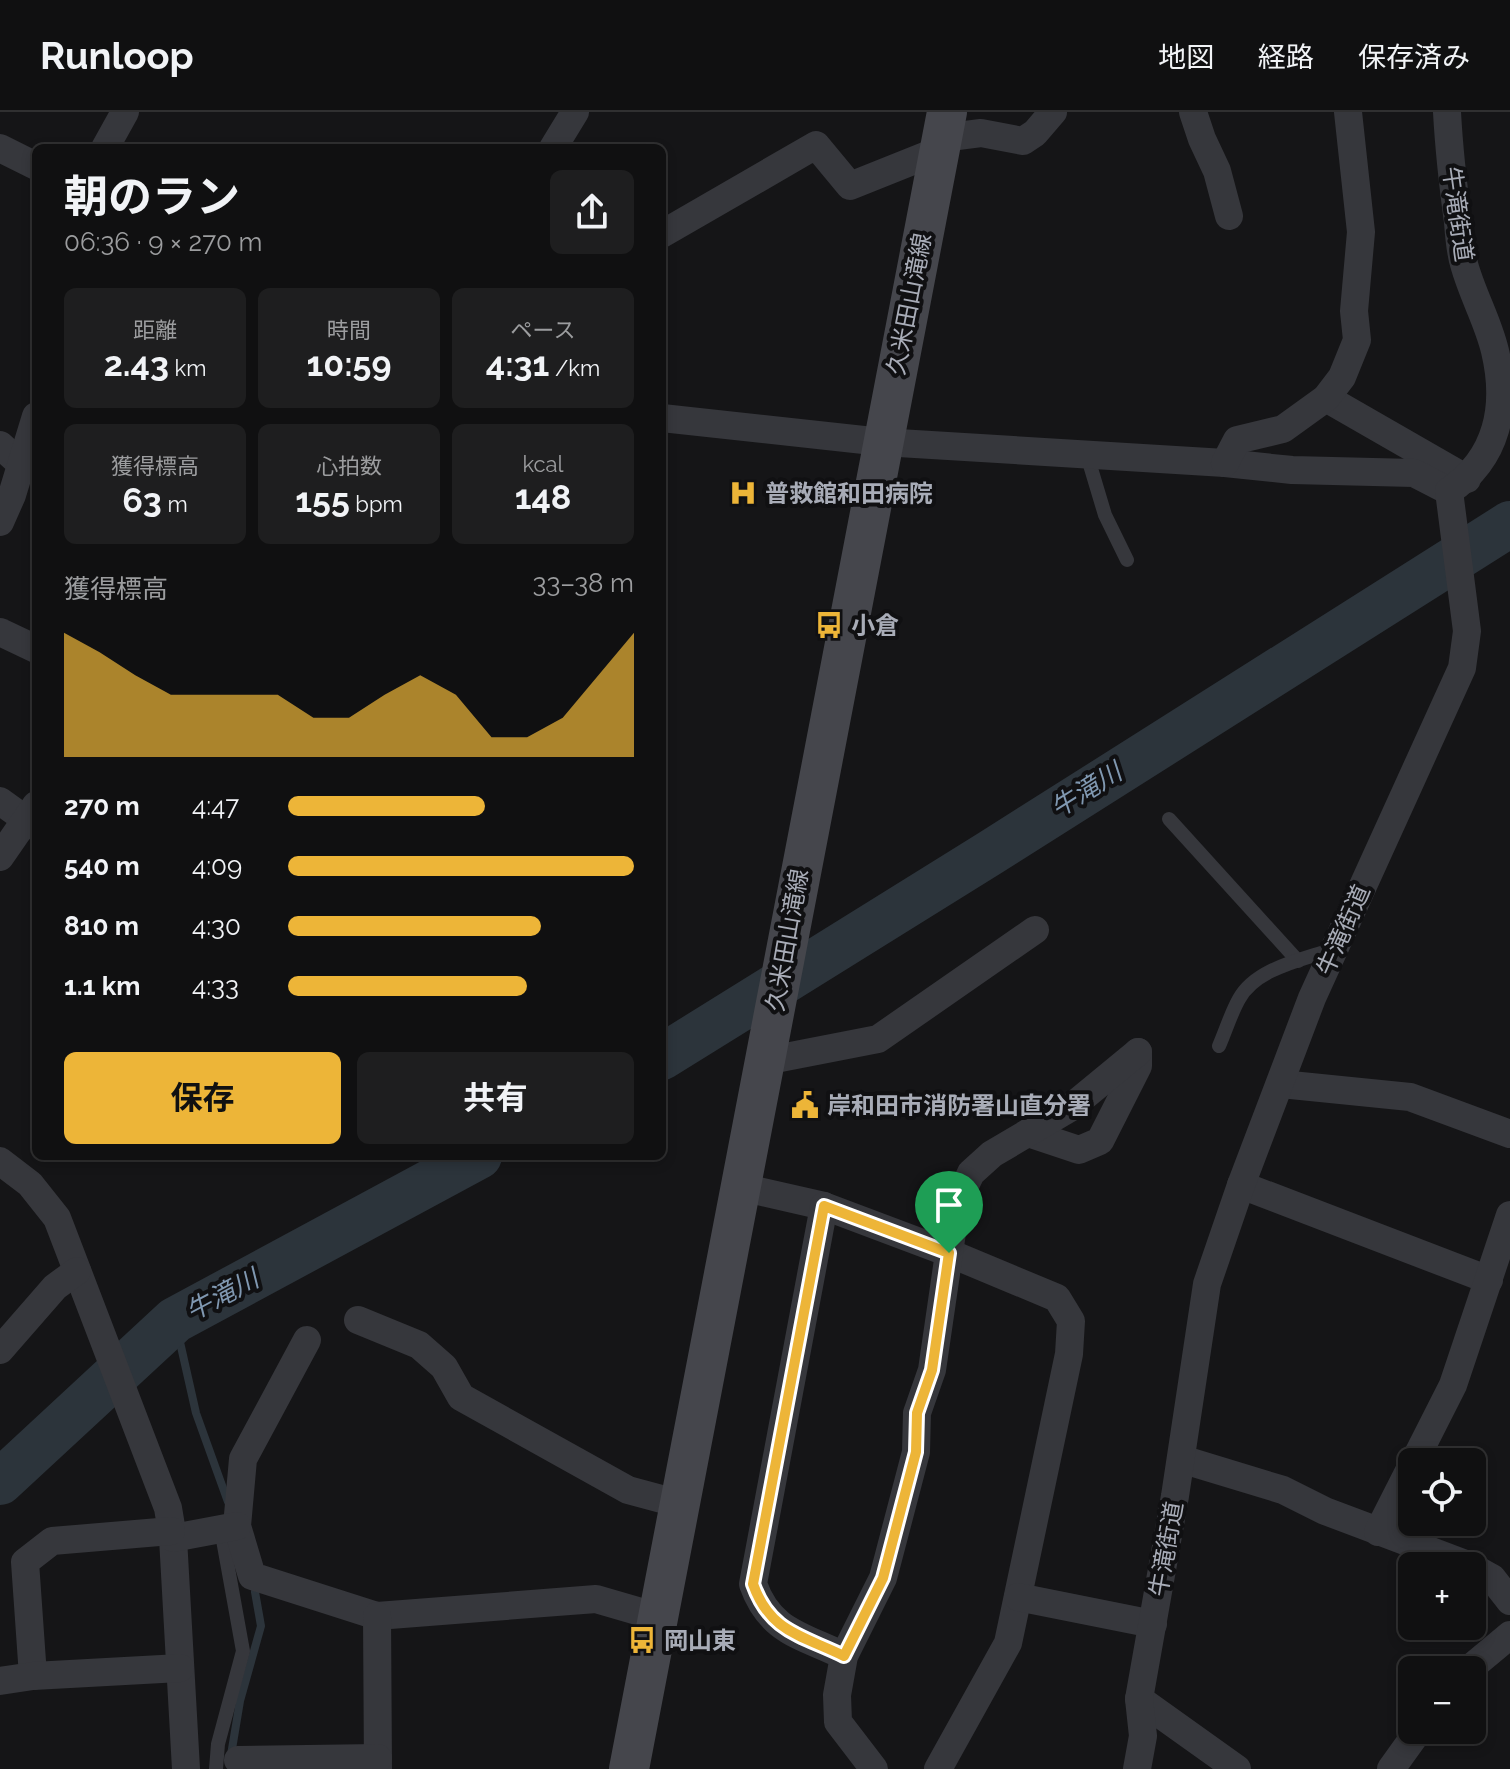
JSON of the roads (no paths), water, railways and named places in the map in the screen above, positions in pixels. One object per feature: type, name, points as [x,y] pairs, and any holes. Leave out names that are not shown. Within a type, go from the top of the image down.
[{"type":"street","points":[[107,144],[125,112]]},
{"type":"street","points":[[556,144],[575,112]]},
{"type":"street","points":[[666,232],[816,145],[850,186],[943,133],[981,133],[1023,141],[1035,133],[1053,112]]},
{"type":"street","points":[[1193,112],[1217,171],[1229,216]]},
{"type":"street","points":[[1225,463],[1237,440],[1283,429],[1326,398],[1342,377],[1357,340],[1354,311],[1361,232],[1348,112]]},
{"type":"street","name":"牛滝街道","points":[[1137,1769],[1143,1736],[1139,1699],[1181,1459],[1207,1284],[1312,998],[1462,668],[1467,631],[1456,491],[1479,465],[1496,434],[1501,390],[1495,350],[1463,262],[1447,112]]},
{"type":"street","name":"久米田山滝線","points":[[629,1769],[943,133]]},
{"type":"street","points":[[0,148],[32,164]]},
{"type":"street","points":[[1326,398],[1456,491]]},
{"type":"street","points":[[666,418],[882,442],[1225,463],[1292,470],[1414,473],[1456,491]]},
{"type":"street","points":[[0,522],[24,482],[32,438]]},
{"type":"street","points":[[0,445],[24,482]]},
{"type":"street","points":[[0,632],[32,647]]},
{"type":"street","points":[[0,801],[32,817]]},
{"type":"street","points":[[0,857],[32,818]]},
{"type":"street","points":[[767,1055],[878,1039],[1035,930]]},
{"type":"street","points":[[1281,1084],[1410,1097],[1510,1134]]},
{"type":"street","points":[[874,1769],[838,1722],[837,1695],[844,1656],[883,1578],[913,1466],[917,1413],[932,1370],[956,1205],[971,1173],[992,1154],[1028,1133]]},
{"type":"street","points":[[0,1161],[30,1184],[57,1218],[168,1508],[186,1769]]},
{"type":"street","points":[[1241,1185],[1489,1280]]},
{"type":"street","points":[[741,1187],[824,1206],[949,1253],[1057,1298],[1071,1321],[1069,1354],[1008,1643],[938,1769]]},
{"type":"street","points":[[824,1206],[753,1584],[761,1606],[776,1624],[844,1656]]},
{"type":"street","points":[[1421,1448],[1453,1385],[1510,1215]]},
{"type":"street","points":[[0,1350],[55,1287],[77,1271]]},
{"type":"street","points":[[358,1320],[419,1345],[444,1367],[461,1397],[485,1411],[628,1490],[680,1504]]},
{"type":"street","points":[[307,1340],[243,1459],[229,1527],[252,1576],[377,1616],[596,1599],[658,1617]]},
{"type":"street","points":[[1181,1459],[1283,1490],[1325,1511],[1433,1552]]},
{"type":"street","points":[[1378,1532],[1398,1493]]},
{"type":"street","points":[[33,1676],[25,1562],[52,1541],[172,1534],[229,1527]]},
{"type":"street","points":[[1486,1574],[1510,1601]]},
{"type":"street","points":[[1018,1597],[1153,1624]]},
{"type":"street","points":[[227,1765],[378,1764],[377,1616]]},
{"type":"street","points":[[1485,1656],[1510,1635]]},
{"type":"street","points":[[0,1681],[33,1676],[180,1668]]},
{"type":"street","points":[[1139,1699],[1237,1769]]},
{"type":"street","points":[[1391,1769],[1409,1744]]},
{"type":"lane","points":[[1087,455],[1105,515],[1127,560]]},
{"type":"lane","points":[[1169,819],[1298,961]]},
{"type":"lane","points":[[1219,1046],[1240,997],[1251,984],[1269,972],[1335,948]]},
{"type":"lane","points":[[227,1765],[218,1744],[243,1651],[229,1527]]},
{"type":"waterway","name":"牛滝川","points":[[666,1055],[1510,524]]},
{"type":"waterway","name":"牛滝川","points":[[0,1482],[175,1320],[472,1160]]},
{"type":"waterway","points":[[175,1320],[196,1413],[228,1502]]},
{"type":"waterway","points":[[231,1755],[240,1701],[261,1626],[255,1592]]},
{"type":"place","name":"普救館和田病院","points":[[743,493]]},
{"type":"place","name":"小倉","points":[[829,625]]},
{"type":"place","name":"岸和田市消防署山直分署","points":[[805,1105]]},
{"type":"place","name":"岡山東","points":[[642,1640]]}]
